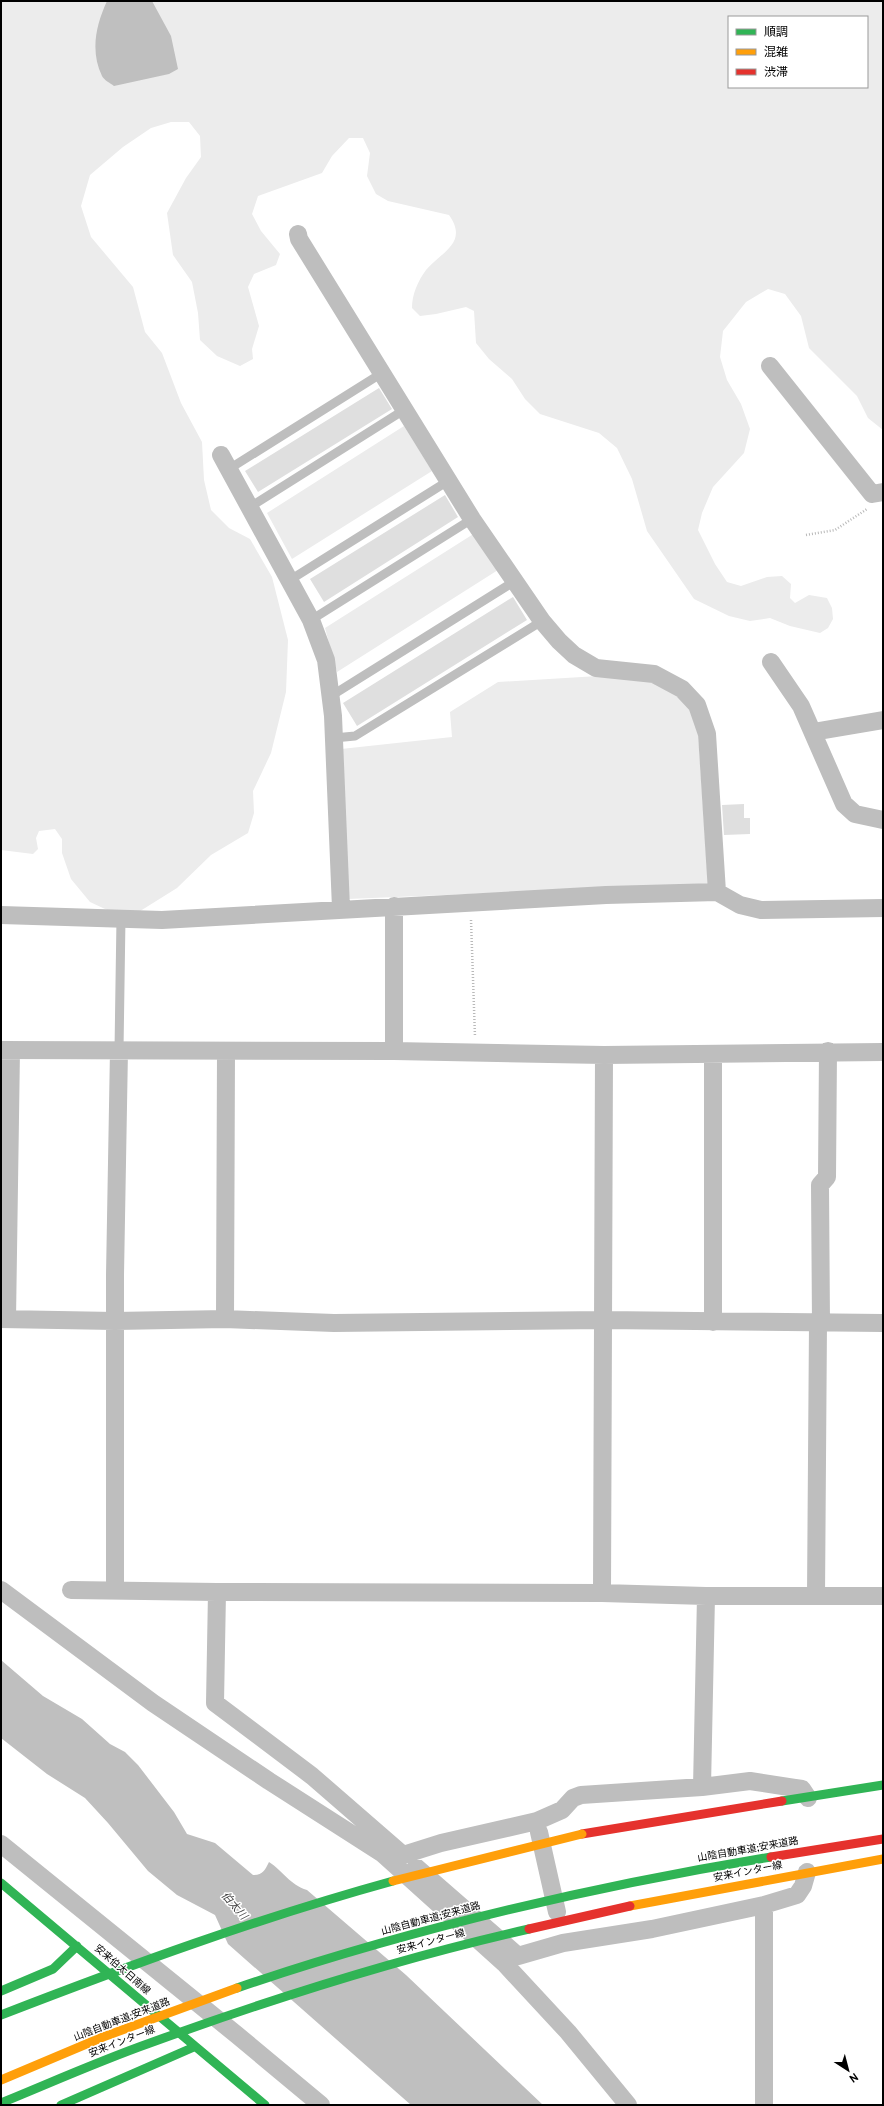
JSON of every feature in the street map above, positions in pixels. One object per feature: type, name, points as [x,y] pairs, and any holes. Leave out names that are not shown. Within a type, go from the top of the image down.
[{"type":"main road","points":[[1,2015],[104,1976],[285,1912],[402,1878],[582,1834],[739,1807],[808,1798],[883,1785]]},
{"type":"main road","points":[[867,1832],[883,1829]]},
{"type":"main road","name":"山陰自動車道;安来道路","points":[[1,2080],[103,2038],[261,1980],[418,1933],[650,1878],[790,1853],[883,1839]]},
{"type":"main road","name":"山陰自動車道;安来道路","points":[[671,1865],[742,1852]]},
{"type":"main road","name":"安来インター線","points":[[1,2103],[149,2043],[336,1980],[456,1945],[630,1906],[883,1859]]},
{"type":"main road","name":"山陰自動車道;安来道路","points":[[1,2070],[100,2029],[179,2000],[334,1948],[414,1925],[505,1902],[640,1871]]},
{"type":"main road","name":"安来伯太日南線","points":[[1,1883],[194,2047],[265,2105]]},
{"type":"main road","points":[[1,1991],[53,1969],[76,1946]]},
{"type":"main road","points":[[60,2105],[82,2101],[194,2047]]},
{"type":"street","points":[[298,234],[299,239],[448,481],[472,519],[542,621],[574,655],[596,668],[654,674],[682,689],[696,705],[707,734],[717,892]]},
{"type":"street","points":[[770,366],[872,494],[883,492]]},
{"type":"street","points":[[225,462],[311,620],[326,660],[331,696],[334,738],[341,908]]},
{"type":"street","points":[[772,662],[801,706],[848,810],[861,817],[883,820]]},
{"type":"street","points":[[813,732],[883,720]]},
{"type":"street","points":[[1,915],[162,920],[341,908],[470,903],[606,895],[717,892],[740,905],[761,910],[883,908]]},
{"type":"street","points":[[394,906],[394,1052]]},
{"type":"street","points":[[883,1052],[828,1051],[604,1055],[394,1052],[6,1050],[4,1319],[115,1321],[225,1319],[334,1323],[604,1320],[883,1323]]},
{"type":"street","points":[[115,1590],[115,1321],[119,1050]]},
{"type":"street","points":[[816,1596],[820,1323],[820,1185],[827,1177],[828,1051]]},
{"type":"street","points":[[225,1319],[226,1052]]},
{"type":"street","points":[[713,1054],[713,1322]]},
{"type":"street","points":[[602,1592],[604,1055]]},
{"type":"street","points":[[1,1590],[153,1703],[269,1781],[393,1852],[441,1843],[537,1821],[562,1810],[573,1798],[581,1795],[702,1787],[750,1781],[802,1789],[808,1798]]},
{"type":"street","points":[[71,1590],[217,1592],[602,1592],[706,1596],[883,1596]]},
{"type":"street","points":[[217,1592],[215,1703],[312,1776],[511,1959],[628,2105]]},
{"type":"street","points":[[702,1787],[706,1596]]},
{"type":"street","points":[[537,1821],[563,1942]]},
{"type":"street","points":[[1,1844],[237,2034],[321,2105]]},
{"type":"street","points":[[511,1959],[563,1942],[652,1928],[764,1905],[797,1894],[803,1886],[807,1872]]},
{"type":"street","points":[[764,1905],[764,2105]]},
{"type":"lane","points":[[225,462],[382,373]]},
{"type":"lane","points":[[250,507],[404,410]]},
{"type":"lane","points":[[290,580],[448,481]]},
{"type":"lane","points":[[311,620],[472,519]]},
{"type":"lane","points":[[331,696],[515,581]]},
{"type":"lane","points":[[334,738],[355,736],[542,621]]},
{"type":"lane","points":[[119,1050],[122,918]]},
{"type":"path","points":[[806,535],[835,530],[870,507],[883,492]]},
{"type":"path","points":[[470,903],[475,1053]]},
{"type":"shaded area","points":[[1,1],[883,1],[883,430],[868,418],[857,396],[809,348],[801,316],[785,294],[768,289],[746,302],[723,331],[720,357],[727,380],[741,404],[750,429],[744,453],[713,487],[702,513],[698,530],[715,564],[727,582],[741,586],[767,577],[782,576],[791,584],[790,598],[795,603],[809,595],[827,598],[832,608],[833,619],[828,628],[820,633],[790,626],[770,618],[750,621],[729,616],[694,599],[647,531],[632,479],[617,448],[599,433],[540,414],[525,399],[512,379],[489,359],[476,343],[474,311],[466,307],[420,316],[412,308],[414,293],[423,274],[451,246],[456,233],[454,225],[449,215],[388,201],[376,194],[367,176],[370,153],[363,138],[349,138],[332,156],[322,173],[258,196],[252,214],[261,231],[280,254],[276,265],[254,274],[248,287],[259,326],[252,349],[253,359],[240,366],[217,356],[200,340],[198,313],[192,282],[173,255],[167,213],[186,178],[201,157],[200,136],[189,122],[171,122],[151,128],[123,147],[90,175],[81,206],[91,237],[133,287],[145,332],[162,353],[181,403],[202,442],[204,480],[211,510],[229,528],[250,539],[272,577],[288,640],[286,692],[271,753],[253,791],[254,813],[248,833],[211,855],[177,888],[137,913],[118,915],[90,902],[71,879],[62,853],[62,839],[55,829],[39,831],[36,838],[38,849],[33,854],[1,850]]},
{"type":"shaded area","points":[[404,426],[432,471],[292,559],[267,513]]},
{"type":"shaded area","points":[[475,533],[498,570],[337,672],[325,628]]},
{"type":"shaded area","points":[[631,674],[681,693],[697,718],[708,884],[348,899],[341,749],[452,737],[450,712],[498,682]]},
{"type":"water","points":[[107,1],[152,1],[171,36],[178,69],[169,74],[114,86],[104,79],[98,67],[95,48],[97,29]]},
{"type":"water","name":"伯太川","points":[[1,1660],[43,1696],[82,1719],[110,1744],[125,1752],[138,1765],[174,1812],[187,1834],[215,1843],[253,1875],[263,1872],[269,1862],[296,1885],[307,1890],[406,1975],[543,2105],[411,2105],[228,1944],[215,1915],[177,1895],[148,1871],[85,1798],[47,1774],[1,1738]]},
{"type":"building","points":[[379,388],[392,409],[258,492],[245,471]]},
{"type":"building","points":[[445,495],[458,517],[324,602],[310,579]]},
{"type":"building","points":[[513,597],[527,620],[357,726],[343,703]]},
{"type":"building","points":[[744,804],[744,818],[750,818],[750,834],[724,835],[722,805]]},
{"type":"traffic: fast","points":[[782,1801],[883,1785]]},
{"type":"traffic: fast","points":[[237,1988],[368,1947],[501,1912],[636,1882],[771,1857]]},
{"type":"traffic: fast","points":[[1,2015],[98,1978],[244,1926],[393,1881]]},
{"type":"traffic: fast","points":[[1,1883],[265,2105]]},
{"type":"traffic: fast","points":[[1,2103],[131,2050],[243,2010],[385,1966],[481,1940],[529,1929]]},
{"type":"traffic: fast","points":[[1,1991],[53,1969],[77,1946]]},
{"type":"traffic: fast","points":[[61,2105],[194,2047]]},
{"type":"traffic: slow","points":[[393,1881],[582,1834]]},
{"type":"traffic: slow","points":[[630,1906],[883,1859]]},
{"type":"traffic: slow","points":[[1,2080],[103,2037],[237,1988]]},
{"type":"traffic: jam","points":[[582,1834],[782,1801]]},
{"type":"traffic: jam","points":[[771,1857],[883,1839]]},
{"type":"traffic: jam","points":[[529,1929],[630,1906]]}]
